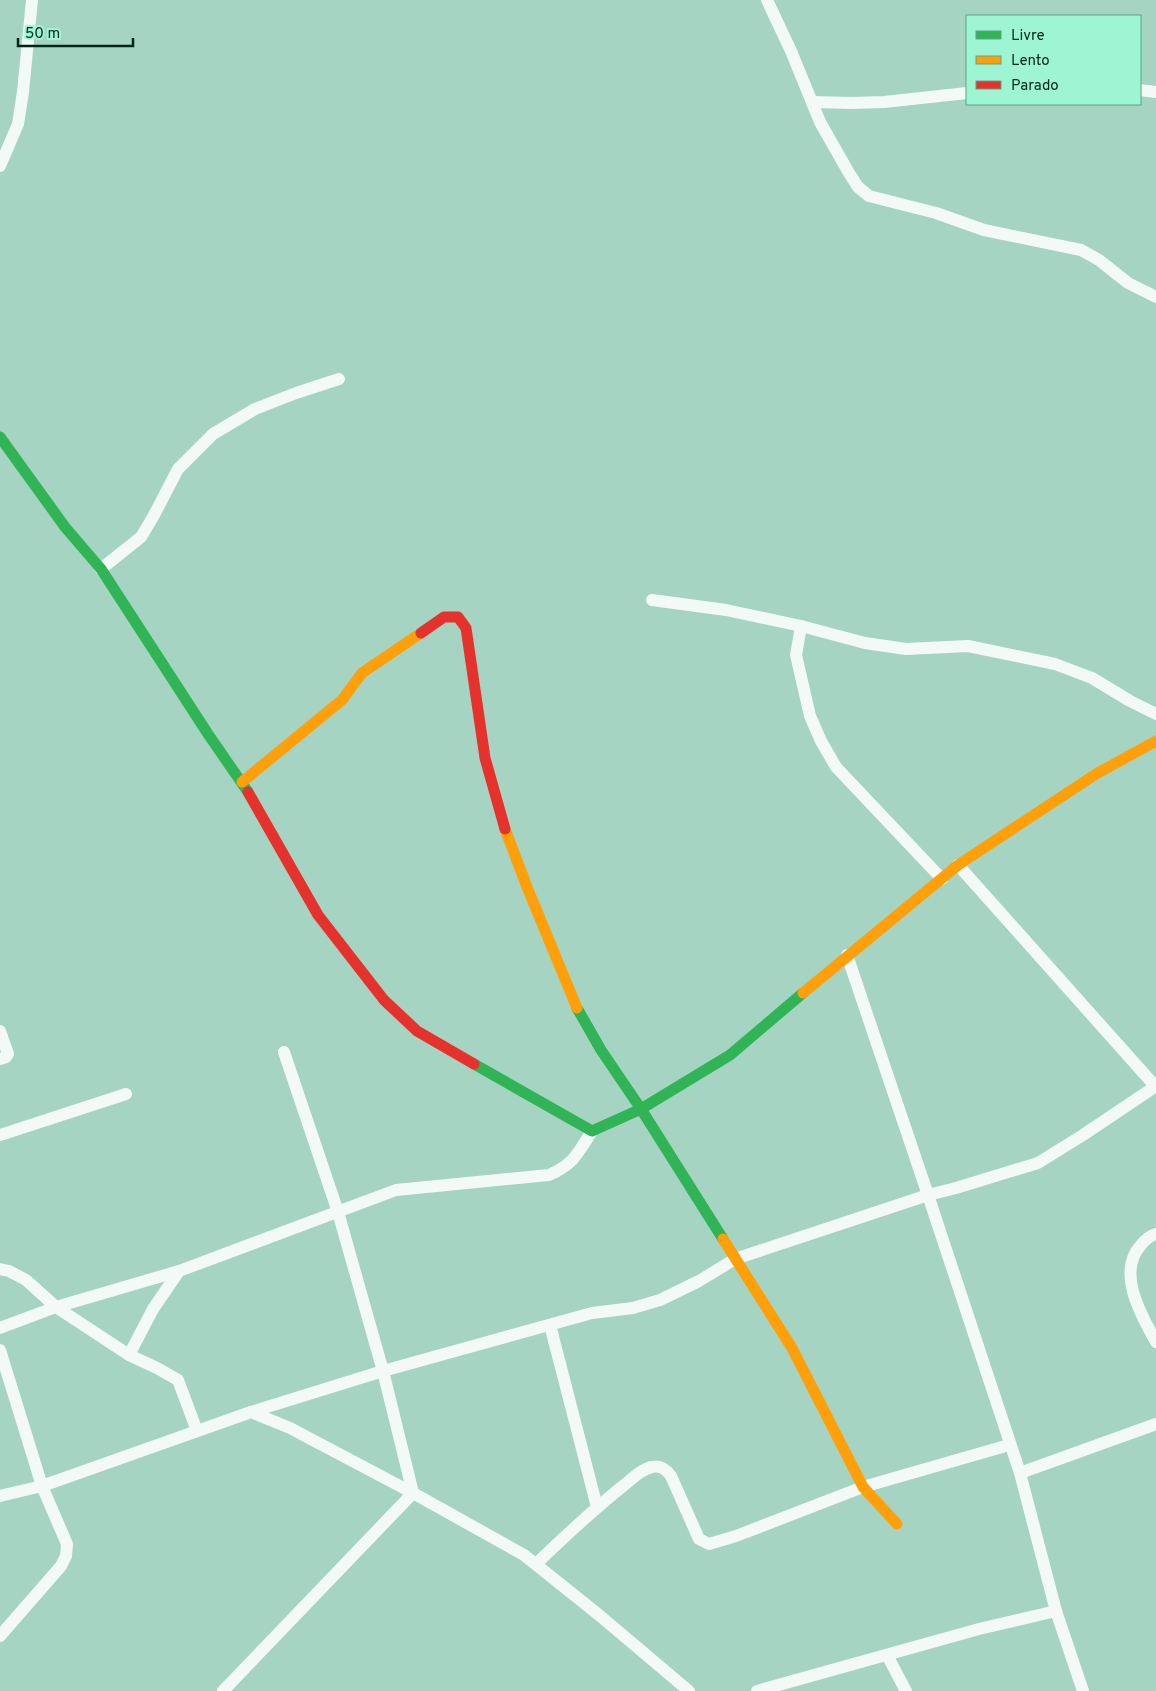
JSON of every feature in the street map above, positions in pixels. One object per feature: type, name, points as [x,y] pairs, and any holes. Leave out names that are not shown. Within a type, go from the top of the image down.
[{"type":"street","points":[[0,166],[18,124],[32,0]]},
{"type":"street","points":[[767,0],[792,51],[820,122],[858,187],[868,196],[936,213],[984,230],[1082,250],[1099,260],[1128,283],[1156,297]]},
{"type":"street","points":[[1141,90],[1156,92]]},
{"type":"street","points":[[812,102],[884,102],[966,93]]},
{"type":"street","points":[[100,569],[141,537],[178,469],[213,434],[255,410],[296,393],[339,379]]},
{"type":"street","points":[[0,437],[65,527],[100,569],[208,734],[242,782],[318,915],[395,1012],[416,1031],[592,1132]]},
{"type":"street","points":[[652,600],[726,610],[801,626],[864,644],[906,649],[968,646],[1055,664],[1092,678],[1156,714]]},
{"type":"street","points":[[242,782],[342,700],[362,673],[444,617],[458,617],[466,628],[485,758],[500,814],[527,888],[576,1005],[601,1050],[641,1109],[792,1348],[863,1487],[897,1524]]},
{"type":"street","points":[[801,626],[796,656],[810,716],[821,741],[836,767],[942,879]]},
{"type":"street","points":[[0,1328],[56,1307],[178,1271],[396,1190],[549,1175],[562,1169],[574,1159],[592,1132],[641,1109],[730,1055],[847,955],[958,865],[1096,774],[1156,741]]},
{"type":"street","points":[[0,1496],[42,1486],[251,1412],[383,1371],[592,1313],[633,1308],[660,1300],[699,1281],[735,1259],[928,1195],[1038,1163],[1083,1136],[1155,1086],[958,865]]},
{"type":"street","points":[[847,955],[1020,1473],[1056,1611],[1083,1691]]},
{"type":"street","points":[[0,1031],[8,1054],[0,1059]]},
{"type":"street","points":[[284,1052],[338,1212],[383,1371],[412,1493]]},
{"type":"street","points":[[0,1135],[126,1094]]},
{"type":"street","points":[[1156,1234],[1150,1236],[1133,1255],[1130,1277],[1143,1316],[1156,1342]]},
{"type":"street","points":[[0,1268],[26,1280],[56,1307],[129,1355],[178,1380],[198,1431]]},
{"type":"street","points":[[129,1355],[152,1309],[178,1271]]},
{"type":"street","points":[[550,1325],[597,1507]]},
{"type":"street","points":[[0,1350],[42,1486],[67,1544],[66,1556],[60,1566],[0,1636]]},
{"type":"street","points":[[251,1412],[290,1428],[524,1555],[690,1691]]},
{"type":"street","points":[[1020,1473],[1156,1424]]},
{"type":"street","points":[[536,1564],[597,1507],[642,1470],[659,1466],[666,1469],[671,1476],[699,1539],[709,1544],[736,1536],[863,1487],[1010,1445]]},
{"type":"street","points":[[223,1691],[412,1493]]},
{"type":"street","points":[[757,1691],[979,1629],[1056,1611]]},
{"type":"street","points":[[887,1655],[906,1691]]},
{"type":"traffic: fast","points":[[0,437],[65,527],[101,569],[248,792]]},
{"type":"traffic: fast","points":[[474,1064],[592,1131],[641,1109],[730,1055],[803,993]]},
{"type":"traffic: fast","points":[[577,1008],[601,1050],[641,1109],[723,1239]]},
{"type":"traffic: slow","points":[[242,782],[342,700],[362,673],[421,633]]},
{"type":"traffic: slow","points":[[803,993],[958,865],[1096,774],[1156,741]]},
{"type":"traffic: slow","points":[[505,829],[577,1008]]},
{"type":"traffic: slow","points":[[723,1239],[792,1348],[863,1487],[897,1524]]},
{"type":"traffic: jam","points":[[421,633],[444,617],[458,617],[466,628],[485,758],[505,829]]},
{"type":"traffic: jam","points":[[248,792],[318,915],[384,1000],[417,1031],[474,1064]]}]
